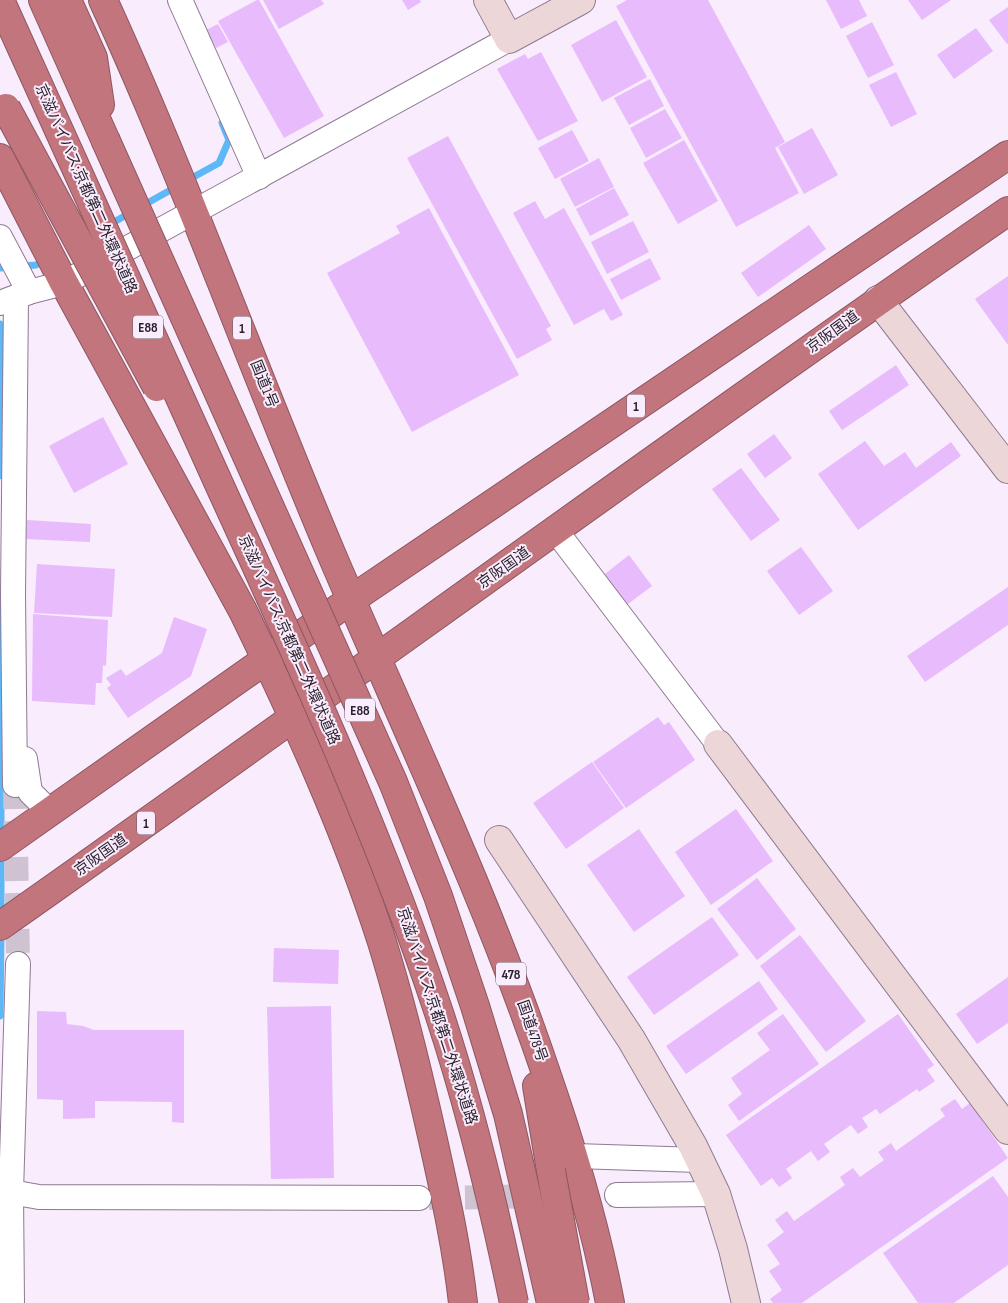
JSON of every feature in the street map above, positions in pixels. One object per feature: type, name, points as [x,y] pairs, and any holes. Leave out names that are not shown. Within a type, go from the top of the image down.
[{"type":"highway","name":"京滋バイパス;京都第二外環状道路","points":[[0,0],[296,654],[359,799],[401,906],[440,1017],[471,1117],[497,1220],[514,1303]]},
{"type":"highway","name":"E88","points":[[42,0],[393,782],[438,896],[475,1006],[508,1114],[551,1303]]},
{"type":"highway","points":[[67,0],[93,58],[106,139]]},
{"type":"highway","name":"国道1号","points":[[103,0],[195,211],[352,599],[378,658]]},
{"type":"highway","points":[[0,98],[126,329],[296,654]]},
{"type":"highway","name":"1","points":[[0,847],[352,599],[1008,155]]},
{"type":"highway","points":[[0,158],[64,283],[266,659],[353,860],[382,942],[410,1040],[448,1210],[474,1303]]},
{"type":"highway","name":"京阪国道","points":[[0,926],[878,300],[1008,211]]},
{"type":"highway","name":"国道478号","points":[[378,658],[448,816],[525,1011],[575,1156],[610,1303]]},
{"type":"highway","points":[[525,1011],[575,1303]]},
{"type":"highway","points":[[448,1210],[463,1303]]},
{"type":"street","points":[[180,0],[259,176]]},
{"type":"street","points":[[488,0],[509,39]]},
{"type":"street","points":[[15,298],[64,283],[582,0]]},
{"type":"street","points":[[2,245],[15,298],[12,595],[15,785]]},
{"type":"street","points":[[878,300],[1008,469]]},
{"type":"street","points":[[556,531],[1008,1130]]},
{"type":"street","points":[[14,711],[20,728],[30,792],[50,812]]},
{"type":"street","points":[[499,840],[631,1039],[699,1160],[716,1194],[746,1303]]},
{"type":"street","points":[[12,1303],[11,1192],[18,964]]},
{"type":"street","points":[[575,1156],[699,1160]]},
{"type":"street","points":[[11,1192],[39,1197],[325,1196],[419,1198]]},
{"type":"street","points":[[617,1196],[716,1194]]},
{"type":"street","points":[[325,1196],[336,1212],[448,1210]]},
{"type":"building","points":[[259,0],[324,116],[284,138],[218,21]]},
{"type":"building","points":[[263,0],[321,0],[324,4],[279,29]]},
{"type":"building","points":[[402,0],[420,0],[421,2],[408,10]]},
{"type":"building","points":[[627,0],[708,0],[785,142],[775,148],[799,193],[736,227],[616,6]]},
{"type":"building","points":[[826,0],[859,0],[867,16],[841,29]]},
{"type":"building","points":[[908,0],[951,0],[922,20]]},
{"type":"building","points":[[1008,7],[1008,43],[1007,44],[989,20]]},
{"type":"building","points":[[616,20],[647,77],[602,102],[571,45]]},
{"type":"building","points":[[872,22],[894,65],[868,78],[846,36]]},
{"type":"building","points":[[218,24],[228,42],[216,48],[206,30]]},
{"type":"building","points":[[976,28],[993,51],[954,79],[937,55]]},
{"type":"building","points":[[541,52],[578,121],[538,141],[497,69],[525,54],[528,59]]},
{"type":"building","points":[[896,72],[917,114],[891,127],[869,85]]},
{"type":"building","points":[[650,79],[664,106],[629,125],[614,98]]},
{"type":"building","points":[[665,109],[682,138],[646,158],[630,128]]},
{"type":"building","points":[[812,128],[838,175],[804,194],[778,147]]},
{"type":"building","points":[[572,130],[589,161],[555,179],[538,148]]},
{"type":"building","points":[[448,136],[551,326],[546,329],[552,340],[517,359],[407,158]]},
{"type":"building","points":[[684,140],[718,201],[678,224],[643,163]]},
{"type":"building","points":[[599,158],[614,187],[575,207],[560,179]]},
{"type":"building","points":[[614,188],[629,215],[590,236],[576,209]]},
{"type":"building","points":[[535,201],[545,219],[564,208],[623,315],[611,321],[604,309],[574,325],[513,213]]},
{"type":"building","points":[[429,208],[519,375],[412,432],[327,273],[400,233],[396,226]]},
{"type":"building","points":[[633,221],[649,252],[607,274],[591,242]]},
{"type":"building","points":[[809,225],[826,249],[758,297],[741,273]]},
{"type":"building","points":[[650,258],[661,279],[621,300],[610,279]]},
{"type":"building","points":[[1008,276],[1008,345],[975,299]]},
{"type":"building","points":[[896,365],[909,385],[842,430],[829,411]]},
{"type":"building","points":[[103,417],[128,464],[74,493],[49,446]]},
{"type":"building","points":[[774,434],[792,458],[765,478],[747,454]]},
{"type":"building","points":[[865,441],[884,466],[905,452],[916,468],[951,442],[961,456],[858,530],[818,474]]},
{"type":"building","points":[[741,468],[780,520],[751,541],[712,489]]},
{"type":"building","points":[[27,520],[91,524],[90,542],[26,539]]},
{"type":"building","points":[[801,547],[833,591],[799,615],[767,571]]},
{"type":"building","points":[[629,555],[652,586],[624,607],[601,577]]},
{"type":"building","points":[[37,564],[115,569],[112,617],[34,613]]},
{"type":"building","points":[[1008,587],[1008,625],[925,682],[907,656]]},
{"type":"building","points":[[33,614],[108,620],[106,666],[103,665],[102,683],[96,683],[95,705],[32,701]]},
{"type":"building","points":[[174,617],[207,629],[191,676],[128,718],[107,688],[111,685],[106,678],[121,669],[126,676],[162,653]]},
{"type":"building","points":[[658,717],[664,725],[669,722],[695,760],[626,808],[593,762]]},
{"type":"building","points":[[592,762],[624,808],[566,849],[533,803]]},
{"type":"building","points":[[736,809],[773,861],[711,905],[675,852]]},
{"type":"building","points":[[639,829],[685,896],[634,932],[587,865]]},
{"type":"building","points":[[757,878],[796,929],[757,960],[717,909]]},
{"type":"building","points":[[712,917],[739,955],[654,1015],[627,977]]},
{"type":"building","points":[[800,935],[866,1021],[826,1052],[760,966]]},
{"type":"building","points":[[274,948],[339,950],[338,984],[273,982]]},
{"type":"building","points":[[1008,977],[1008,1023],[977,1044],[956,1014]]},
{"type":"building","points":[[759,981],[778,1009],[686,1074],[666,1046]]},
{"type":"building","points":[[331,1006],[334,1178],[271,1179],[267,1007]]},
{"type":"building","points":[[37,1011],[66,1012],[67,1024],[83,1026],[94,1030],[184,1030],[184,1123],[172,1122],[172,1102],[95,1101],[95,1118],[63,1119],[63,1100],[37,1099]]},
{"type":"building","points":[[783,1014],[819,1064],[739,1121],[728,1105],[742,1094],[731,1078],[770,1050],[757,1033]]},
{"type":"building","points":[[898,1014],[934,1065],[927,1070],[935,1081],[919,1092],[917,1089],[880,1114],[876,1109],[862,1118],[868,1127],[858,1134],[851,1125],[824,1144],[830,1152],[818,1161],[811,1151],[786,1169],[792,1178],[779,1187],[772,1178],[761,1186],[726,1135]]},
{"type":"building","points":[[955,1099],[962,1109],[970,1103],[1008,1158],[802,1303],[773,1303],[770,1299],[782,1290],[769,1271],[780,1264],[767,1245],[784,1232],[775,1220],[787,1211],[794,1221],[845,1185],[840,1177],[853,1168],[860,1177],[884,1160],[878,1152],[891,1143],[896,1151],[945,1116],[940,1109]]},
{"type":"building","points":[[993,1176],[1008,1197],[1008,1265],[954,1303],[918,1303],[883,1253]]},
{"type":"waterway","points":[[188,180],[219,163],[229,140],[222,123]]},
{"type":"waterway","points":[[142,206],[176,187]]},
{"type":"waterway","points":[[109,225],[133,211]]},
{"type":"waterway","points":[[0,268],[36,265],[45,260]]},
{"type":"waterway","points":[[0,324],[2,330],[2,476]]},
{"type":"waterway","points":[[1,604],[1,839]]},
{"type":"waterway","points":[[1,852],[1,916]]},
{"type":"waterway","points":[[0,1016],[1,932]]},
{"type":"tunnel","points":[[15,785],[18,964]]},
{"type":"tunnel","points":[[429,1198],[617,1195]]}]
